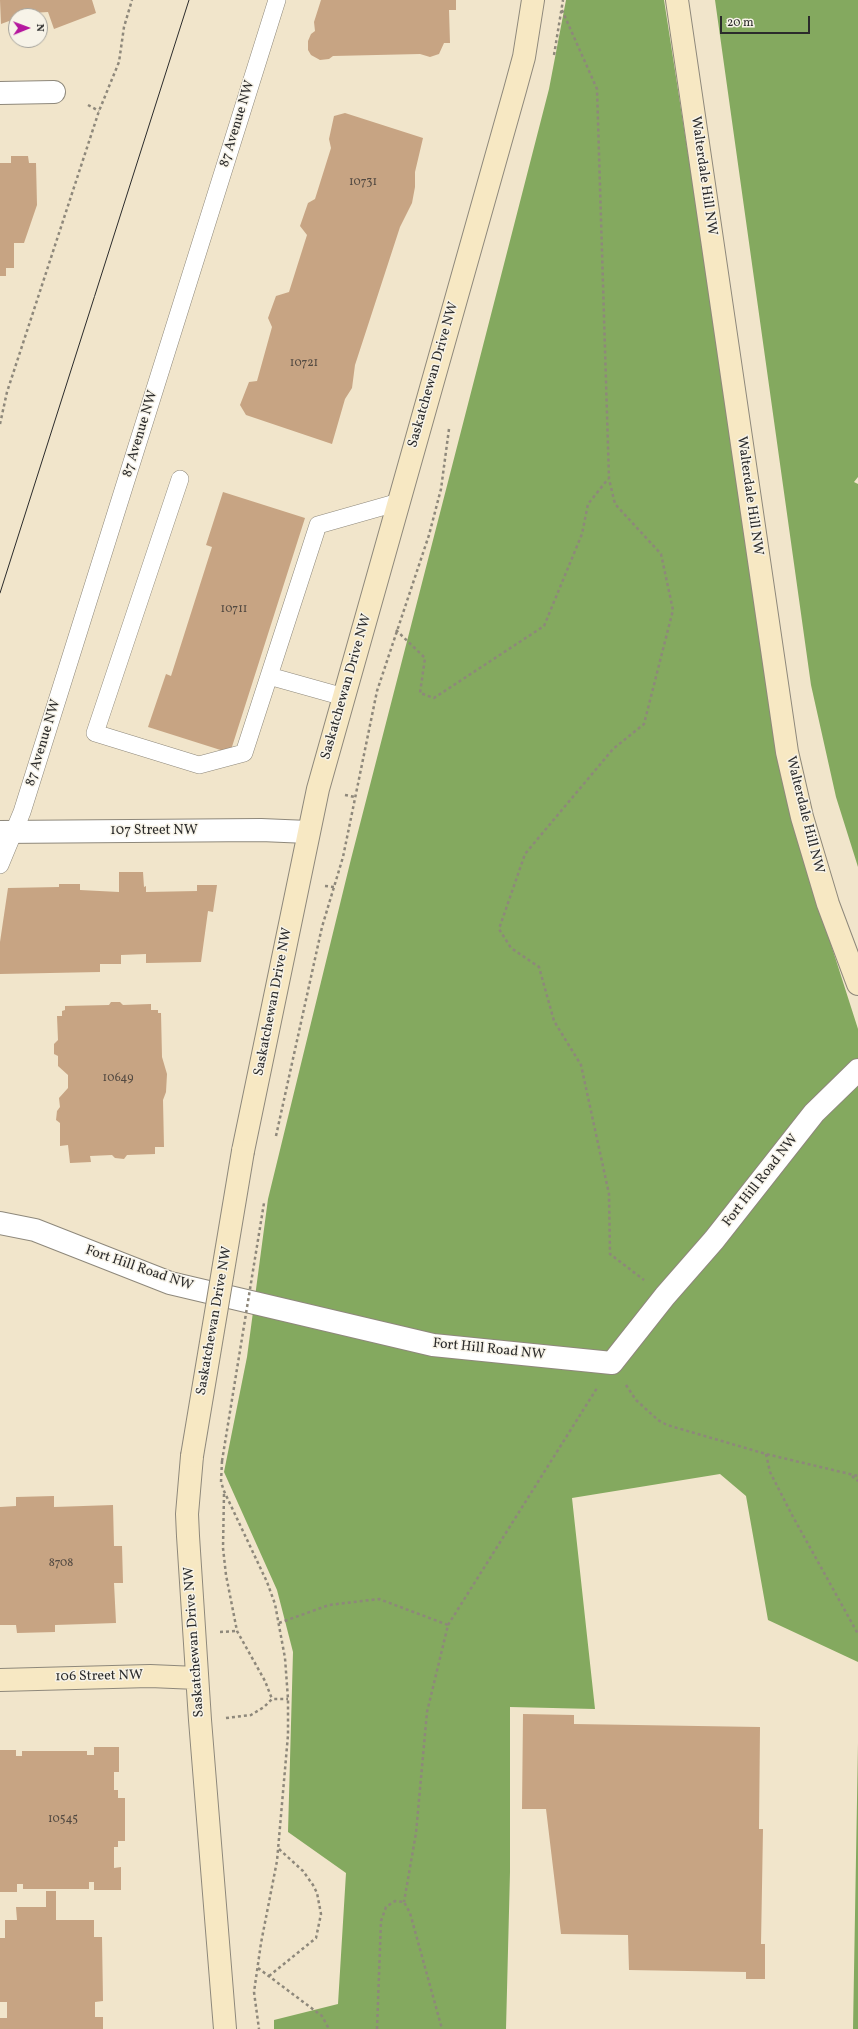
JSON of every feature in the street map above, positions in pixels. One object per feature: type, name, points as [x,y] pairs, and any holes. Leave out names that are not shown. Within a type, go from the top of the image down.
[{"type":"main road","name":"Saskatchewan Drive NW","points":[[225,2029],[197,1678],[187,1514],[192,1456],[243,1151],[318,789],[524,57],[533,0]]},
{"type":"main road","name":"Walterdale Hill NW","points":[[678,0],[787,752],[802,817],[828,904],[858,984]]},
{"type":"main road","name":"106 Street NW","points":[[0,1680],[150,1676],[197,1678]]},
{"type":"street","points":[[0,93],[54,92]]},
{"type":"street","name":"107 Street NW","points":[[7,832],[261,830],[308,832]]},
{"type":"street","name":"Fort Hill Road NW","points":[[0,1223],[35,1230],[170,1283],[433,1345],[612,1363],[665,1296],[714,1240],[814,1113],[858,1070]]},
{"type":"lane","name":"87 Avenue NW","points":[[0,865],[7,832],[22,812],[277,0]]},
{"type":"lane","points":[[180,479],[94,733],[199,765],[244,753],[318,525],[399,502]]},
{"type":"lane","points":[[269,676],[344,697]]},
{"type":"path","points":[[0,424],[7,392],[99,111],[119,62],[124,27],[132,0]]},
{"type":"path","points":[[553,57],[563,0]]},
{"type":"path","points":[[562,10],[597,89],[608,479],[616,504],[661,554],[673,610],[644,724],[613,749],[526,854],[499,929],[511,948],[540,967],[554,1021],[581,1065],[609,1194],[610,1254],[665,1296]]},
{"type":"path","points":[[88,105],[99,111]]},
{"type":"path","points":[[275,1140],[322,927],[343,857],[377,691],[431,527],[441,489],[451,422]]},
{"type":"path","points":[[396,630],[425,658],[420,693],[434,698],[544,626],[582,534],[588,504],[608,479]]},
{"type":"path","points":[[264,1202],[222,1461],[221,1477],[224,1491],[223,1548],[226,1575],[237,1631],[265,1681],[272,1699]]},
{"type":"path","points":[[442,2029],[410,1913],[404,1902],[416,1833],[427,1712],[448,1625],[612,1363],[636,1400],[658,1420],[667,1425],[766,1454],[852,1476],[858,1476]]},
{"type":"path","points":[[766,1454],[770,1472],[858,1634]]},
{"type":"path","points":[[852,1476],[858,1481]]},
{"type":"path","points":[[224,1491],[268,1582],[275,1604],[285,1658],[288,1699],[288,1735],[279,1849],[261,1943],[254,1992],[259,2029]]},
{"type":"path","points":[[279,1623],[329,1605],[379,1599],[448,1625]]},
{"type":"path","points":[[218,1632],[237,1631]]},
{"type":"path","points":[[224,1718],[251,1715],[264,1707],[272,1699],[288,1699]]},
{"type":"path","points":[[269,1976],[316,1938],[321,1914],[317,1893],[313,1885],[302,1871],[279,1849]]},
{"type":"path","points":[[377,2029],[381,1921],[386,1907],[395,1900],[404,1902]]},
{"type":"path","points":[[258,1968],[322,2016],[329,2029]]},
{"type":"green space","points":[[566,0],[664,0],[747,533],[804,860],[858,1029],[858,1662],[768,1620],[746,1496],[720,1474],[572,1498],[595,1709],[510,1707],[510,1872],[506,2029],[274,2029],[274,2020],[338,2004],[346,1873],[288,1832],[293,1652],[277,1590],[224,1472],[247,1357],[268,1199],[351,859],[549,89]]},
{"type":"green space","points":[[715,0],[858,0],[858,477],[854,482],[858,484],[858,867],[836,797],[811,685]]},
{"type":"green space","points":[[858,1743],[858,2029],[853,2029]]},
{"type":"building","points":[[0,0],[92,0],[96,13],[54,29],[48,8],[8,8],[8,21],[1,24]]},
{"type":"building","points":[[321,0],[456,0],[456,10],[449,10],[450,43],[444,43],[439,54],[430,57],[420,54],[333,56],[329,59],[320,60],[311,55],[308,50],[308,41],[311,34],[315,31],[314,22]]},
{"type":"building","points":[[345,113],[423,138],[415,172],[415,187],[412,203],[400,227],[355,365],[352,388],[345,399],[332,444],[246,415],[240,405],[249,382],[257,381],[272,327],[268,318],[276,296],[289,292],[307,235],[300,226],[308,203],[315,199],[331,148],[329,139],[334,116]]},
{"type":"building","points":[[11,156],[28,156],[29,163],[36,163],[37,205],[24,243],[14,243],[14,268],[6,268],[6,276],[0,276],[0,163],[11,163]]},
{"type":"building","points":[[223,492],[305,518],[230,753],[148,727],[166,674],[171,676],[212,547],[206,545]]},
{"type":"building","points":[[119,872],[143,872],[144,887],[146,886],[146,892],[197,891],[197,885],[217,885],[213,912],[208,911],[201,962],[146,963],[146,954],[121,955],[121,964],[100,964],[100,972],[0,974],[0,942],[8,888],[59,887],[59,884],[80,884],[80,890],[119,892]]},
{"type":"building","points":[[111,1002],[120,1002],[123,1005],[151,1004],[151,1010],[158,1010],[158,1013],[161,1013],[162,1057],[167,1074],[166,1092],[163,1100],[164,1147],[155,1147],[155,1154],[127,1155],[124,1159],[115,1158],[112,1155],[90,1156],[91,1162],[70,1163],[68,1145],[60,1146],[60,1123],[56,1120],[57,1111],[60,1107],[59,1098],[68,1088],[68,1075],[58,1066],[58,1056],[54,1054],[54,1044],[58,1040],[57,1016],[62,1016],[62,1011],[65,1010],[65,1006],[109,1005]]},
{"type":"building","points":[[54,1496],[54,1507],[113,1505],[114,1546],[122,1546],[123,1583],[114,1583],[116,1623],[55,1625],[55,1632],[17,1633],[16,1625],[0,1625],[0,1507],[16,1506],[16,1497]]},
{"type":"building","points":[[523,1714],[574,1715],[574,1724],[760,1727],[759,1829],[763,1829],[761,1944],[765,1944],[765,1979],[746,1979],[746,1972],[629,1970],[628,1935],[561,1934],[546,1809],[522,1809]]},
{"type":"building","points":[[94,1747],[119,1747],[119,1772],[114,1772],[114,1790],[118,1790],[118,1798],[125,1798],[125,1841],[118,1841],[118,1847],[114,1847],[114,1868],[121,1867],[121,1890],[94,1890],[94,1882],[89,1882],[89,1889],[23,1889],[23,1884],[17,1884],[17,1892],[0,1892],[0,1750],[16,1750],[16,1756],[22,1756],[22,1751],[87,1751],[87,1755],[94,1755]]},
{"type":"building","points":[[46,1891],[56,1891],[56,1920],[94,1920],[94,1937],[102,1937],[103,2001],[95,2002],[95,2017],[103,2017],[103,2029],[0,2029],[0,2018],[7,2018],[7,2002],[0,2002],[0,1938],[5,1938],[5,1920],[17,1920],[16,1907],[46,1907]]},
{"type":"tram line","points":[[0,593],[189,0]]}]
